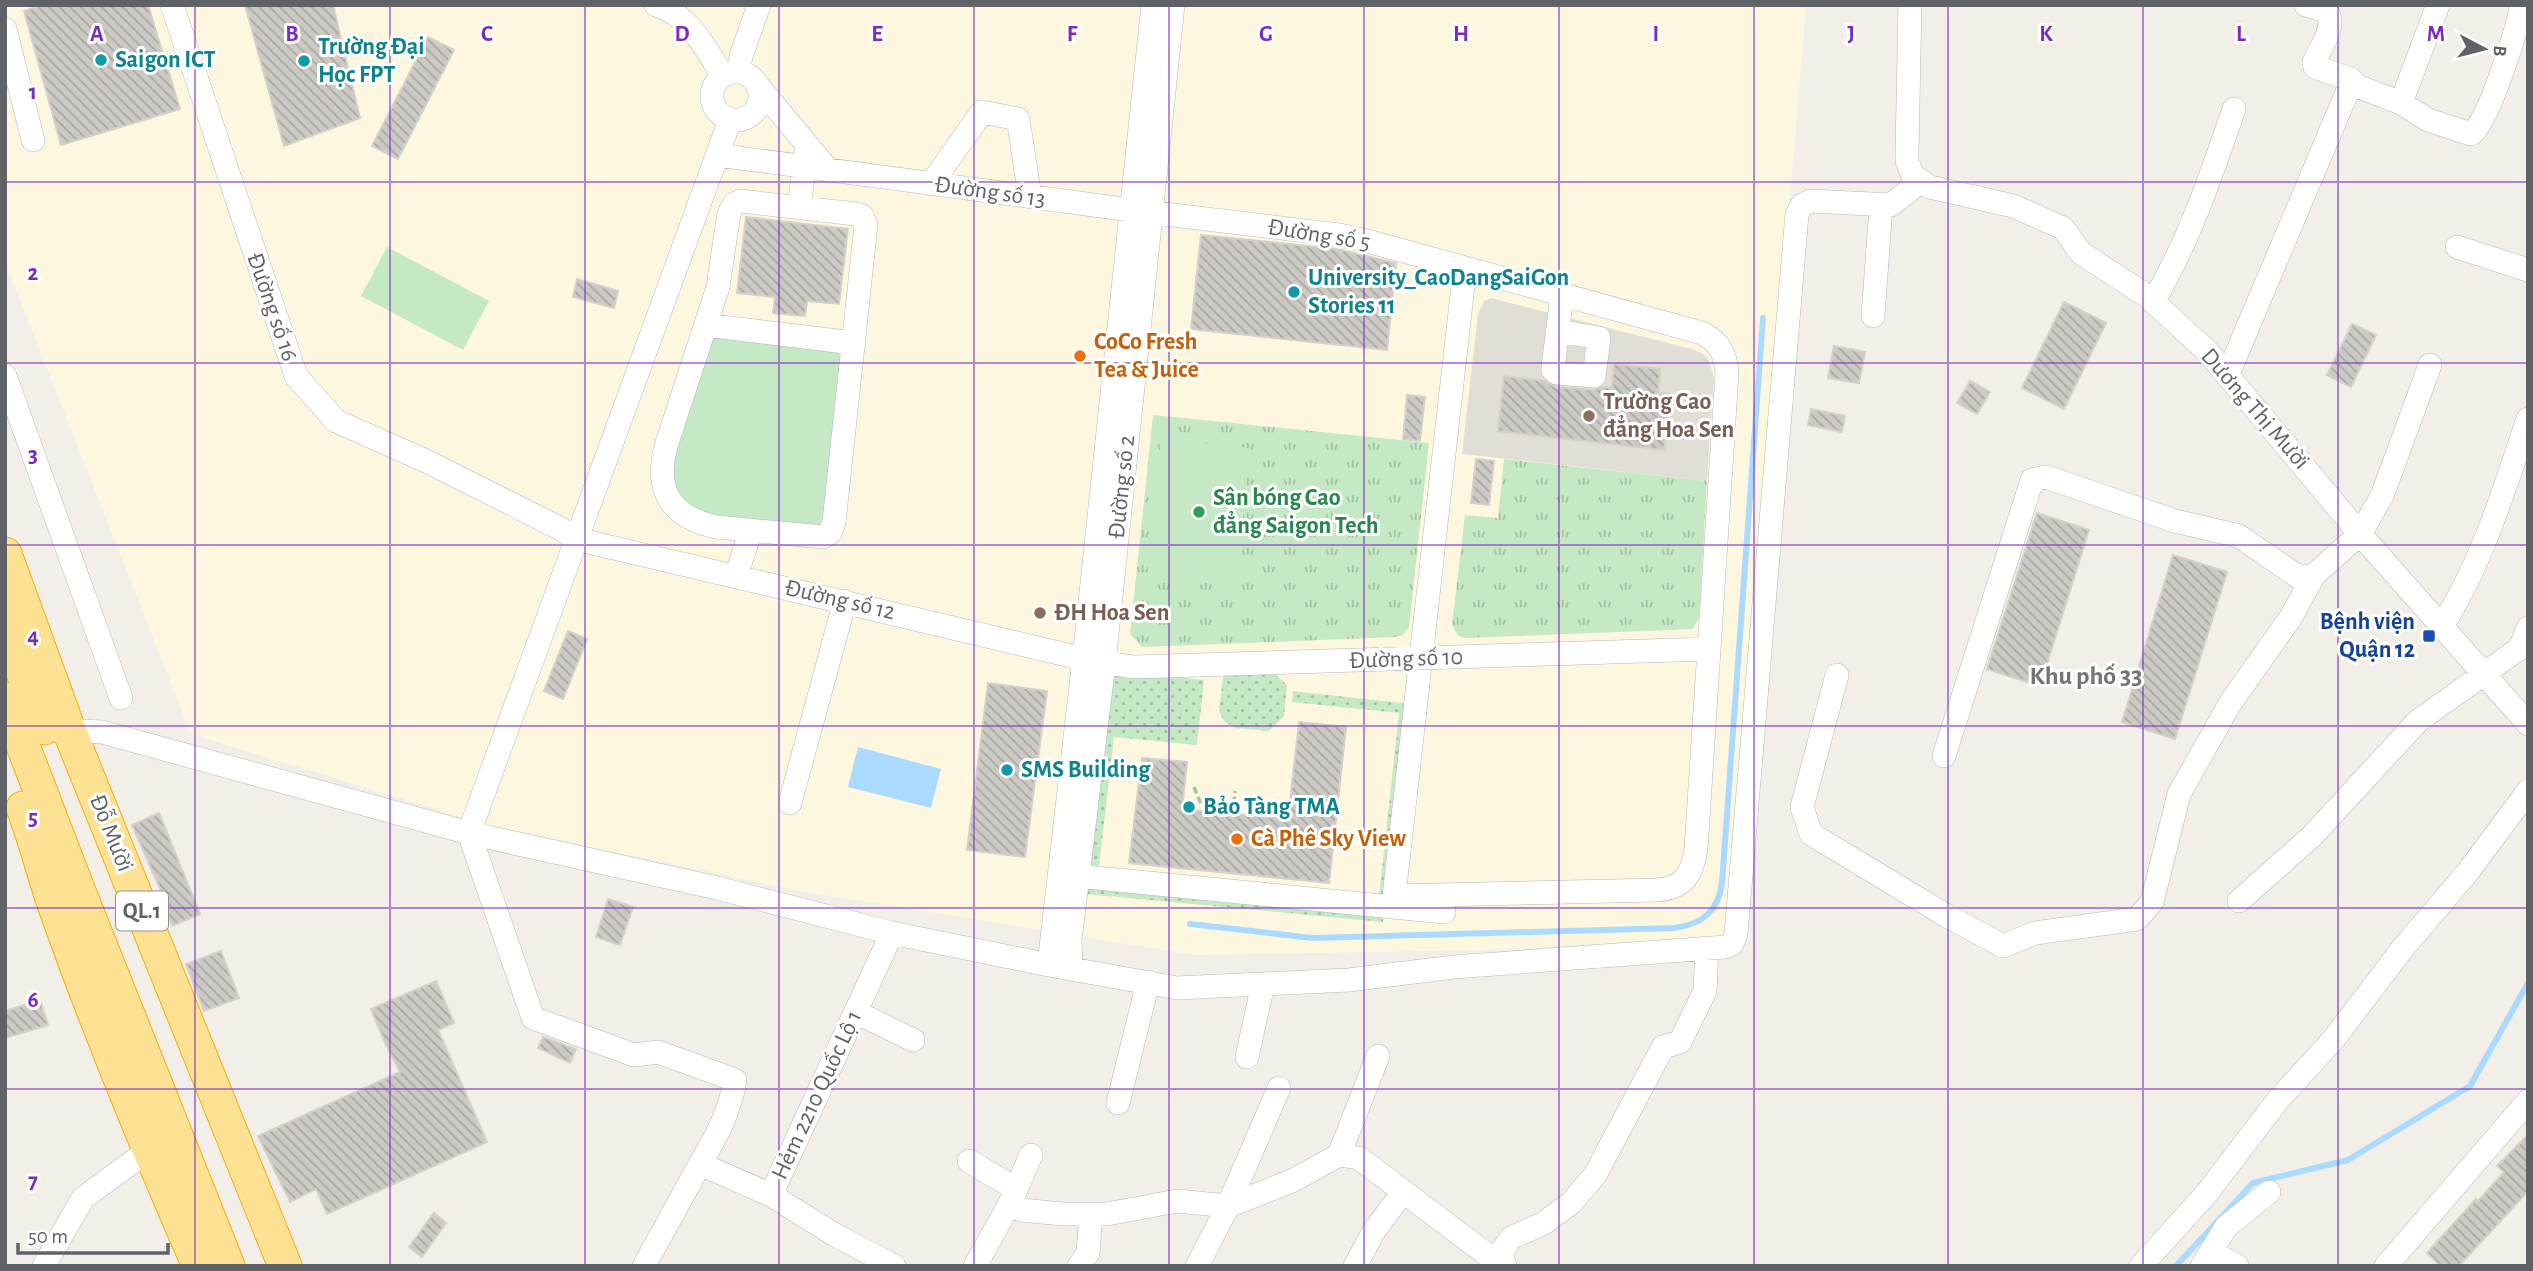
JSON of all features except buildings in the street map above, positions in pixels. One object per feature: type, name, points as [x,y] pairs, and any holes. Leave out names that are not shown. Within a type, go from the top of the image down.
[{"type":"highway","name":"Đỗ Mười","points":[[5,554],[57,730],[261,1266]]},
{"type":"highway","name":"Đỗ Mười","points":[[5,625],[57,730],[285,1266]]},
{"type":"highway","name":"Đỗ Mười","points":[[5,699],[228,1266]]},
{"type":"highway","points":[[5,763],[34,837],[53,902],[149,1150],[199,1266]]},
{"type":"highway","points":[[5,804],[78,889]]},
{"type":"street","name":"Đường số 16","points":[[172,5],[296,376],[336,421],[426,461],[576,539]]},
{"type":"street","points":[[656,5],[676,13],[688,24],[807,144],[829,171]]},
{"type":"street","points":[[738,76],[741,56],[759,5]]},
{"type":"street","name":"Đường số 2","points":[[1060,967],[1140,211],[1153,5]]},
{"type":"street","name":"Đường số 2","points":[[1140,211],[1173,5]]},
{"type":"street","points":[[57,730],[102,732],[469,834],[717,888],[892,933],[1177,988],[1349,980],[1454,967],[1729,946],[1736,934],[1797,214],[1802,205],[1810,201],[1891,205],[1920,182],[1913,176],[1907,161],[1910,5]]},
{"type":"street","points":[[2306,5],[2326,11],[2331,20],[2314,62],[2315,67],[2350,79],[2357,86],[2401,103],[2428,120],[2471,134],[2478,130],[2496,86],[2522,5]]},
{"type":"street","points":[[2401,103],[2438,5]]},
{"type":"street","points":[[5,30],[33,140]]},
{"type":"street","points":[[738,76],[760,95],[756,109],[745,119],[730,120],[717,112],[712,98],[716,84],[738,76]]},
{"type":"street","points":[[2228,373],[2348,90],[2357,86]]},
{"type":"street","points":[[2153,302],[2175,265],[2201,206],[2234,109]]},
{"type":"street","points":[[932,184],[982,112],[1018,119],[1030,197]]},
{"type":"street","points":[[644,1266],[715,1139],[732,1103],[735,1080],[659,1052],[634,1055],[533,1018],[469,834],[730,120]]},
{"type":"street","points":[[799,208],[807,144]]},
{"type":"street","name":"Đường số 13","points":[[717,155],[1140,211]]},
{"type":"street","name":"Dương Thị Mười","points":[[1920,182],[1939,190],[2013,206],[2063,228],[2081,253],[2153,302],[2228,373],[2360,534],[2528,724]]},
{"type":"street","points":[[744,202],[859,215],[865,221],[832,530],[826,536],[716,527],[694,521],[673,505],[663,486],[663,455],[706,325],[718,287],[729,213],[734,204],[744,202]]},
{"type":"street","points":[[1873,316],[1881,206]]},
{"type":"street","name":"Đường số 5","points":[[1140,211],[1339,235],[1702,333],[1715,342],[1722,351],[1727,374],[1709,649]]},
{"type":"street","points":[[2457,247],[2528,270]]},
{"type":"street","points":[[1465,268],[1394,897],[1657,890],[1680,883],[1692,869],[1696,849],[1709,649]]},
{"type":"street","points":[[1557,331],[1562,294]]},
{"type":"street","points":[[706,325],[854,343]]},
{"type":"street","points":[[1837,675],[1802,807],[1811,834],[2003,946],[2035,933],[2137,919],[2152,902],[2179,794],[2231,702],[2291,617],[2314,575],[2360,534],[2382,496],[2430,365]]},
{"type":"street","points":[[5,376],[121,698]]},
{"type":"street","points":[[2442,626],[2463,594],[2489,532],[2528,419]]},
{"type":"street","points":[[1944,755],[2032,480],[2046,477],[2175,521],[2239,536],[2300,578],[2314,575]]},
{"type":"street","points":[[736,576],[751,530]]},
{"type":"street","name":"Đường số 12","points":[[576,539],[1094,661]]},
{"type":"street","points":[[790,803],[845,601]]},
{"type":"street","points":[[2238,901],[2312,836],[2418,721],[2520,648],[2528,628]]},
{"type":"street","name":"Đường số 10","points":[[1094,661],[1133,667],[1709,649]]},
{"type":"street","points":[[2141,1266],[2207,1193],[2278,1100],[2333,1040],[2403,948],[2467,873],[2528,791]]},
{"type":"street","points":[[1069,875],[1444,912]]},
{"type":"street","name":"Hẻm 2210 Quốc Lộ 1","points":[[700,1164],[771,1195],[892,933]]},
{"type":"street","points":[[1504,1266],[1501,1253],[1511,1238],[1544,1223],[1571,1203],[1595,1175],[1663,1047],[1680,1042],[1705,991],[1707,949]]},
{"type":"street","points":[[1118,1103],[1148,982]]},
{"type":"street","points":[[1247,1057],[1263,984]]},
{"type":"street","points":[[856,1012],[913,1041]]},
{"type":"street","points":[[969,1161],[1012,1197],[1035,1212],[1107,1214],[1177,1201],[1228,1206],[1306,1175],[1339,1155],[1378,1056]]},
{"type":"street","points":[[1197,1266],[1228,1206],[1279,1088]]},
{"type":"street","points":[[2386,1266],[2528,1101]]},
{"type":"street","points":[[44,1266],[83,1198],[149,1150]]},
{"type":"street","points":[[975,1266],[1031,1155]]},
{"type":"street","points":[[1339,1155],[1359,1158],[1504,1266]]},
{"type":"street","points":[[1355,1266],[1374,1231],[1403,1192]]},
{"type":"street","points":[[2237,1266],[2207,1259],[2226,1227],[2269,1192]]},
{"type":"street","points":[[771,1195],[835,1236],[894,1266]]},
{"type":"street","points":[[1079,1266],[1088,1253],[1091,1214]]},
{"type":"path","points":[[1195,787],[1201,804],[1234,812],[1235,791]]},
{"type":"shaded area","points":[[5,5],[1806,5],[1728,937],[1486,950],[1195,955],[806,892],[487,825],[191,734],[9,272],[5,254]]},
{"type":"shaded area","name":"Trường Cao đẳng Hoa Sen","points":[[1491,298],[1703,354],[1709,360],[1714,378],[1707,481],[1462,454],[1478,314],[1484,301]]},
{"type":"green space","points":[[387,247],[489,301],[463,350],[361,296]]},
{"type":"green space","points":[[716,337],[840,352],[842,356],[823,525],[815,528],[699,513],[673,490],[671,460],[713,339]]},
{"type":"green space","points":[[1153,415],[1429,443],[1409,627],[1403,635],[1142,647],[1130,634]]},
{"type":"green space","name":"Sân bóng Cao đẳng Saigon Tech","points":[[1161,439],[1250,448],[1236,586],[1147,577]]},
{"type":"green space","points":[[1504,459],[1707,481],[1699,618],[1693,629],[1465,638],[1458,636],[1452,625],[1465,515],[1498,518]]},
{"type":"green space","points":[[1231,669],[1276,675],[1287,685],[1284,716],[1269,731],[1234,728],[1224,721],[1219,712],[1223,677]]},
{"type":"green space","points":[[1109,670],[1204,680],[1197,745],[1114,737],[1097,884],[1377,915],[1399,713],[1292,702],[1293,691],[1409,704],[1383,922],[1086,894]]},
{"type":"water","points":[[858,747],[941,769],[931,808],[848,787]]},
{"type":"waterway","points":[[1190,924],[1313,938],[1674,928],[1693,923],[1707,915],[1717,902],[1722,883],[1763,318]]},
{"type":"waterway","points":[[2176,1266],[2253,1183],[2348,1160],[2470,1086],[2528,983]]},
{"type":"place","name":"Saigon ICT","points":[[101,60]]},
{"type":"place","name":"Trường Đại Học FPT","points":[[304,61]]},
{"type":"place","name":"University_CaoDangSaiGon Stories 11","points":[[1294,292]]},
{"type":"place","name":"CoCo Fresh Tea & Juice","points":[[1080,356]]},
{"type":"place","name":"Trường Cao đẳng Hoa Sen","points":[[1589,416]]},
{"type":"place","name":"Sân bóng Cao đẳng Saigon Tech","points":[[1199,512]]},
{"type":"place","name":"ĐH Hoa Sen","points":[[1040,613]]},
{"type":"place","name":"Bệnh viện Quận 12","points":[[2429,636]]},
{"type":"place","name":"SMS Building","points":[[1007,770]]},
{"type":"place","name":"Bảo Tàng TMA","points":[[1189,807]]},
{"type":"place","name":"Cà Phê Sky View","points":[[1237,839]]},
{"type":"district","name":"Khu phố 33","points":[[2086,676]]}]
